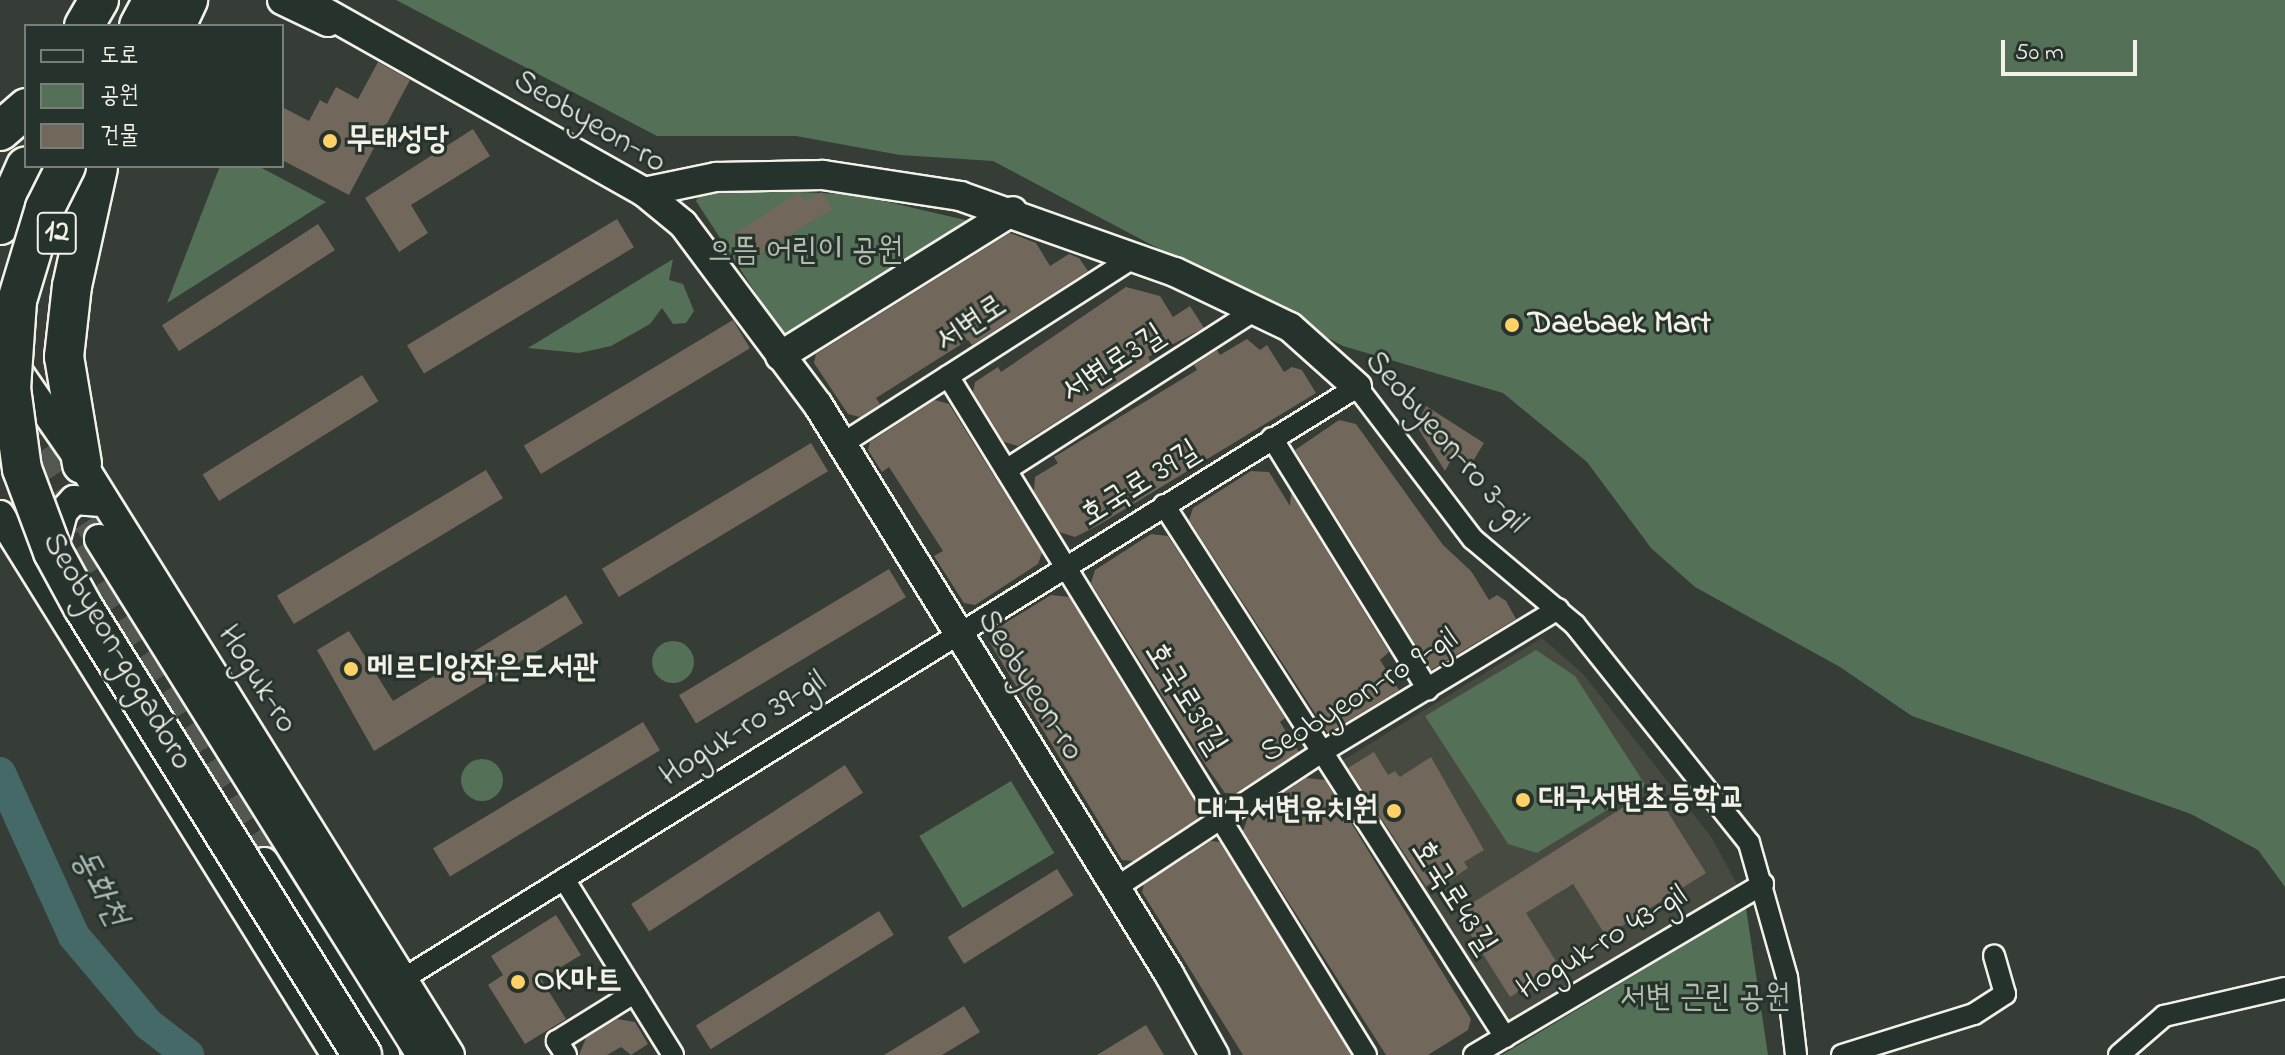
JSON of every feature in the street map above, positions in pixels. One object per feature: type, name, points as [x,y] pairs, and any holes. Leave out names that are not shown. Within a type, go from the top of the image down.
[{"type":"highway","points":[[85,24],[99,0]]},
{"type":"highway","points":[[140,24],[153,0]]},
{"type":"highway","points":[[177,24],[188,0]]},
{"type":"highway","points":[[0,131],[24,110]]},
{"type":"highway","points":[[24,172],[31,200],[52,210],[86,174]]},
{"type":"highway","name":"12","points":[[0,225],[24,172]]},
{"type":"highway","points":[[82,464],[64,357],[86,174]]},
{"type":"highway","name":"12","points":[[0,285],[40,258],[86,174]]},
{"type":"highway","name":"Seobyeon-gogadoro","points":[[86,174],[45,208],[17,301],[11,388],[22,469],[53,552],[83,607],[362,1055]]},
{"type":"main road","points":[[185,24],[210,0]]},
{"type":"main road","points":[[282,0],[387,45]]},
{"type":"main road","points":[[320,3],[387,45]]},
{"type":"main road","name":"Seobyeon-ro","points":[[387,45],[644,192],[683,224],[708,254],[842,444],[1214,1055]]},
{"type":"main road","name":"Seobyeon-ro 3-gil","points":[[644,192],[716,177],[823,175],[960,196],[1013,211],[1134,257],[1290,327],[1357,387]]},
{"type":"main road","points":[[780,356],[1013,211]]},
{"type":"main road","name":"Hoguk-ro","points":[[0,344],[82,464],[450,1055]]},
{"type":"main road","points":[[0,451],[207,770],[385,1055]]},
{"type":"main road","points":[[57,535],[63,512],[74,500],[105,502]]},
{"type":"main road","points":[[0,515],[336,1055]]},
{"type":"main road","name":"Hoguk-ro","points":[[99,539],[421,1055]]},
{"type":"main road","points":[[207,770],[213,855]]},
{"type":"street","name":"서변로","points":[[842,444],[1134,257]]},
{"type":"street","name":"서변로3길","points":[[1006,470],[1254,311]]},
{"type":"street","name":"호국로39길","points":[[948,376],[1225,821],[1366,1055]]},
{"type":"street","name":"호국로 39길","points":[[957,634],[1357,387]]},
{"type":"street","name":"Seobyeon-ro 3-gil","points":[[1357,387],[1473,539],[1558,609],[1749,843],[1787,977],[1796,1055]]},
{"type":"street","points":[[1272,438],[1428,690]]},
{"type":"street","points":[[1164,505],[1322,752]]},
{"type":"street","name":"Seobyeon-ro 9-gil","points":[[1114,889],[1225,821],[1322,752],[1558,609]]},
{"type":"street","name":"Hoguk-ro 39-gil","points":[[403,979],[957,634]]},
{"type":"street","name":"호국로43길","points":[[1322,752],[1505,1037]]},
{"type":"street","points":[[564,879],[673,1055]]},
{"type":"street","name":"Hoguk-ro 43-gil","points":[[1474,1055],[1763,884]]},
{"type":"street","points":[[1842,1055],[1974,1014],[2005,994],[1994,956]]},
{"type":"street","points":[[2119,1055],[2164,1016],[2285,988]]},
{"type":"street","points":[[566,1055],[557,1041],[634,993]]},
{"type":"shaded area","name":"대구서변초등학교","points":[[1542,638],[1584,675],[1712,838],[1739,888],[1510,1024],[1340,762]]},
{"type":"green space","points":[[396,0],[2285,0],[2285,887],[2258,850],[2191,814],[1912,716],[1840,667],[1695,587],[1651,548],[1587,462],[1503,393],[1343,346],[993,161],[900,155],[796,136],[657,136]]},
{"type":"green space","points":[[219,168],[262,168],[326,202],[167,303]]},
{"type":"green space","name":"으뜸 어린이 공원","points":[[705,187],[858,195],[978,223],[785,338],[696,201]]},
{"type":"green space","points":[[673,259],[669,280],[683,284],[694,311],[686,323],[673,324],[662,308],[650,324],[611,346],[579,353],[528,348]]},
{"type":"green space","points":[[673,641],[688,647],[694,662],[688,677],[673,683],[658,677],[652,662],[658,647]]},
{"type":"green space","points":[[1536,650],[1575,676],[1646,786],[1537,853],[1508,844],[1425,716]]},
{"type":"green space","points":[[482,759],[497,765],[503,780],[497,795],[482,801],[467,795],[461,780],[467,765]]},
{"type":"green space","points":[[1011,781],[1054,853],[963,908],[919,836]]},
{"type":"green space","name":"서변 근린 공원","points":[[1746,908],[1768,1055],[1502,1055]]},
{"type":"building","name":"무태성당","points":[[378,62],[410,80],[349,195],[284,161],[284,108],[309,121],[320,100],[327,104],[336,87],[358,99]]},
{"type":"building","points":[[473,129],[490,156],[411,205],[428,233],[399,252],[365,198]]},
{"type":"building","points":[[799,192],[804,201],[822,192],[832,209],[747,262],[731,236]]},
{"type":"building","points":[[617,219],[634,247],[424,373],[407,345]]},
{"type":"building","points":[[318,224],[335,250],[179,351],[162,325]]},
{"type":"building","points":[[1010,233],[1036,243],[1050,266],[1069,254],[1079,258],[1088,271],[972,345],[968,340],[876,398],[880,404],[860,417],[848,414],[814,363],[816,354]]},
{"type":"building","points":[[1126,287],[1160,296],[1173,317],[1190,306],[1204,328],[1148,357],[1151,362],[1018,446],[1004,442],[973,392],[975,382],[998,367],[1001,372]]},
{"type":"building","points":[[733,320],[750,348],[541,474],[524,446]]},
{"type":"building","points":[[1247,339],[1260,350],[1267,345],[1284,372],[1292,367],[1302,370],[1316,393],[1097,526],[1075,537],[1059,532],[1034,491],[1035,477],[1058,463],[1054,457],[1197,370],[1194,365],[1217,350],[1220,355]]},
{"type":"building","points":[[362,375],[378,401],[219,501],[203,475]]},
{"type":"building","points":[[935,400],[949,404],[1042,553],[1038,564],[975,605],[964,603],[934,556],[943,551],[889,467],[882,472],[868,450],[870,442]]},
{"type":"building","points":[[1426,406],[1484,443],[1472,463],[1455,453],[1445,471],[1416,425]]},
{"type":"building","points":[[1339,420],[1356,424],[1443,545],[1471,571],[1489,600],[1497,595],[1506,601],[1516,619],[1431,670],[1295,450]]},
{"type":"building","points":[[811,443],[828,471],[619,597],[602,569]]},
{"type":"building","points":[[486,470],[503,498],[294,624],[277,596]]},
{"type":"building","points":[[1251,471],[1269,472],[1290,506],[1291,493],[1389,652],[1380,660],[1399,690],[1328,733],[1189,520],[1193,508]]},
{"type":"building","points":[[1151,534],[1168,536],[1285,718],[1280,722],[1299,752],[1234,794],[1225,793],[1207,767],[1091,583],[1095,570]]},
{"type":"building","points":[[889,569],[906,597],[696,723],[679,695]]},
{"type":"building","points":[[566,595],[583,623],[374,751],[317,650],[349,631],[393,701]]},
{"type":"building","points":[[1051,595],[1069,597],[1200,810],[1197,819],[1133,861],[1122,860],[990,643],[994,630]]},
{"type":"building","points":[[643,722],[660,750],[450,876],[433,848]]},
{"type":"building","points":[[1374,752],[1388,775],[1395,771],[1400,777],[1431,757],[1484,850],[1464,862],[1468,868],[1450,880],[1446,873],[1426,886],[1348,768]]},
{"type":"building","points":[[845,765],[863,793],[649,932],[631,904]]},
{"type":"building","points":[[1306,778],[1325,780],[1471,1019],[1468,1030],[1428,1055],[1386,1055],[1243,831],[1248,817]]},
{"type":"building","name":"대구서변초등학교","points":[[1661,801],[1706,873],[1606,936],[1573,884],[1526,913],[1559,966],[1510,997],[1469,932],[1479,926],[1466,907],[1630,803],[1638,816]]},
{"type":"building","points":[[1211,841],[1220,842],[1351,1055],[1243,1055],[1142,892],[1144,884]]},
{"type":"building","points":[[1057,869],[1073,895],[964,964],[948,937]]},
{"type":"building","points":[[879,911],[894,935],[711,1049],[696,1025]]},
{"type":"building","name":"OK마트","points":[[556,915],[581,955],[541,979],[566,1019],[525,1044],[488,985],[503,975],[491,956]]},
{"type":"building","points":[[964,1006],[980,1032],[942,1055],[884,1055]]},
{"type":"building","points":[[617,1019],[635,1022],[648,1044],[631,1055],[621,1047],[607,1055],[579,1055],[586,1038]]},
{"type":"building","points":[[1146,1025],[1164,1055],[1097,1055]]},
{"type":"waterway","name":"동화천","points":[[0,773],[74,936],[148,1024],[188,1055]]},
{"type":"tunnel","points":[[18,416],[99,539]]},
{"type":"tunnel","points":[[51,515],[282,878]]},
{"type":"place","name":"무태성당","points":[[330,141]]},
{"type":"place","name":"Daebaek Mart","points":[[1512,325]]},
{"type":"place","name":"메르디앙작은도서관","points":[[351,669]]},
{"type":"place","name":"대구서변초등학교","points":[[1523,800]]},
{"type":"place","name":"대구서변유치원","points":[[1394,811]]},
{"type":"place","name":"OK마트","points":[[518,982]]}]
